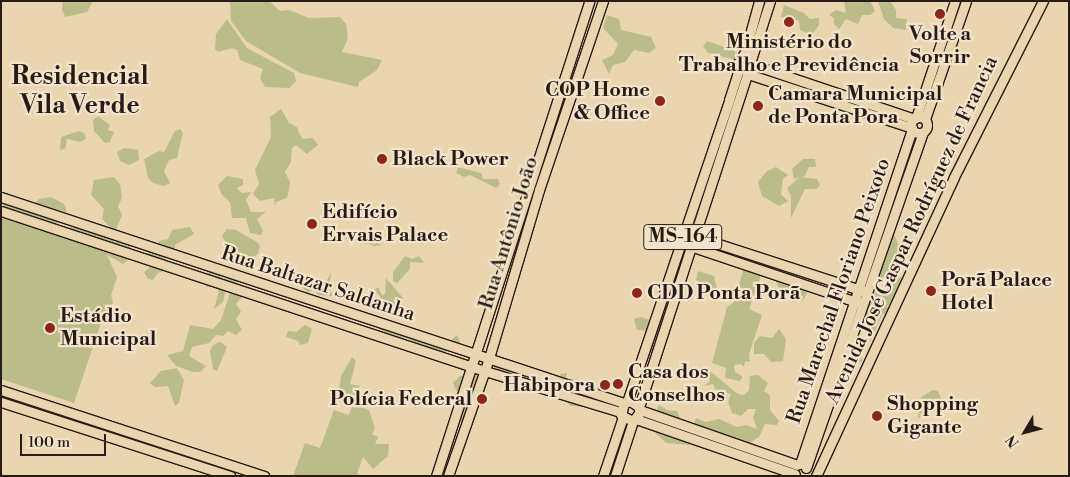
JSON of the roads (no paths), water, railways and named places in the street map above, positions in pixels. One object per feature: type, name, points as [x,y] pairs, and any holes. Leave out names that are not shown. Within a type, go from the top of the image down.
[{"type":"main road","name":"Rua Antônio João","points":[[436,476],[589,1]]},
{"type":"main road","name":"Rua Antônio João","points":[[448,476],[485,371],[539,190],[602,1]]},
{"type":"main road","name":"MS-164","points":[[689,234],[748,74],[747,62],[759,1]]},
{"type":"main road","name":"MS-164","points":[[615,476],[639,408],[738,72],[736,66],[747,62],[770,1]]},
{"type":"main road","name":"Rua Marechal Floriano Peixoto","points":[[799,472],[854,301],[916,123],[955,1]]},
{"type":"main road","name":"Rua Marechal Floriano Peixoto","points":[[916,123],[946,58],[966,1]]},
{"type":"main road","name":"Avenida José Gaspar Rodríguez de Francia","points":[[816,476],[1002,78],[1042,1]]},
{"type":"main road","points":[[747,62],[916,123],[922,134]]},
{"type":"main road","points":[[738,72],[916,123]]},
{"type":"main road","name":"Rua Marechal Floriano Peixoto","points":[[799,472],[864,305],[922,134],[927,128],[916,123]]},
{"type":"main road","name":"Rua Baltazar Saldanha","points":[[1,197],[476,355],[626,402],[639,408]]},
{"type":"main road","name":"Rua Baltazar Saldanha","points":[[1,211],[634,420]]},
{"type":"main road","points":[[689,234],[868,292]]},
{"type":"main road","name":"MS-164","points":[[603,476],[621,415],[686,244]]},
{"type":"main road","points":[[686,244],[864,305]]},
{"type":"main road","points":[[222,284],[225,272]]},
{"type":"main road","points":[[1,390],[198,460],[230,476]]},
{"type":"main road","points":[[1,402],[198,460],[264,476]]},
{"type":"main road","points":[[639,408],[726,438],[799,472]]},
{"type":"main road","points":[[634,420],[799,472]]},
{"type":"main road","points":[[722,448],[726,438]]},
{"type":"place","name":"Volte a Sorrir","points":[[940,14]]},
{"type":"place","name":"Ministério do Trabalho e Previdência","points":[[789,22]]},
{"type":"place","name":"COP Home & Office","points":[[660,101]]},
{"type":"place","name":"Camara Municipal de Ponta Pora","points":[[758,106]]},
{"type":"place","name":"Black Power","points":[[382,159]]},
{"type":"place","name":"Edifício Ervais Palace","points":[[312,224]]},
{"type":"place","name":"Porã Palace Hotel","points":[[931,291]]},
{"type":"place","name":"CDD Ponta Porã","points":[[637,293]]},
{"type":"place","name":"Estádio Municipal","points":[[50,328]]},
{"type":"place","name":"Casa dos Conselhos","points":[[618,384]]},
{"type":"place","name":"Habipora","points":[[605,385]]},
{"type":"place","name":"Polícia Federal","points":[[482,399]]},
{"type":"place","name":"Shopping Gigante","points":[[877,416]]},
{"type":"district","name":"Residencial Vila Verde","points":[[80,92]]}]
